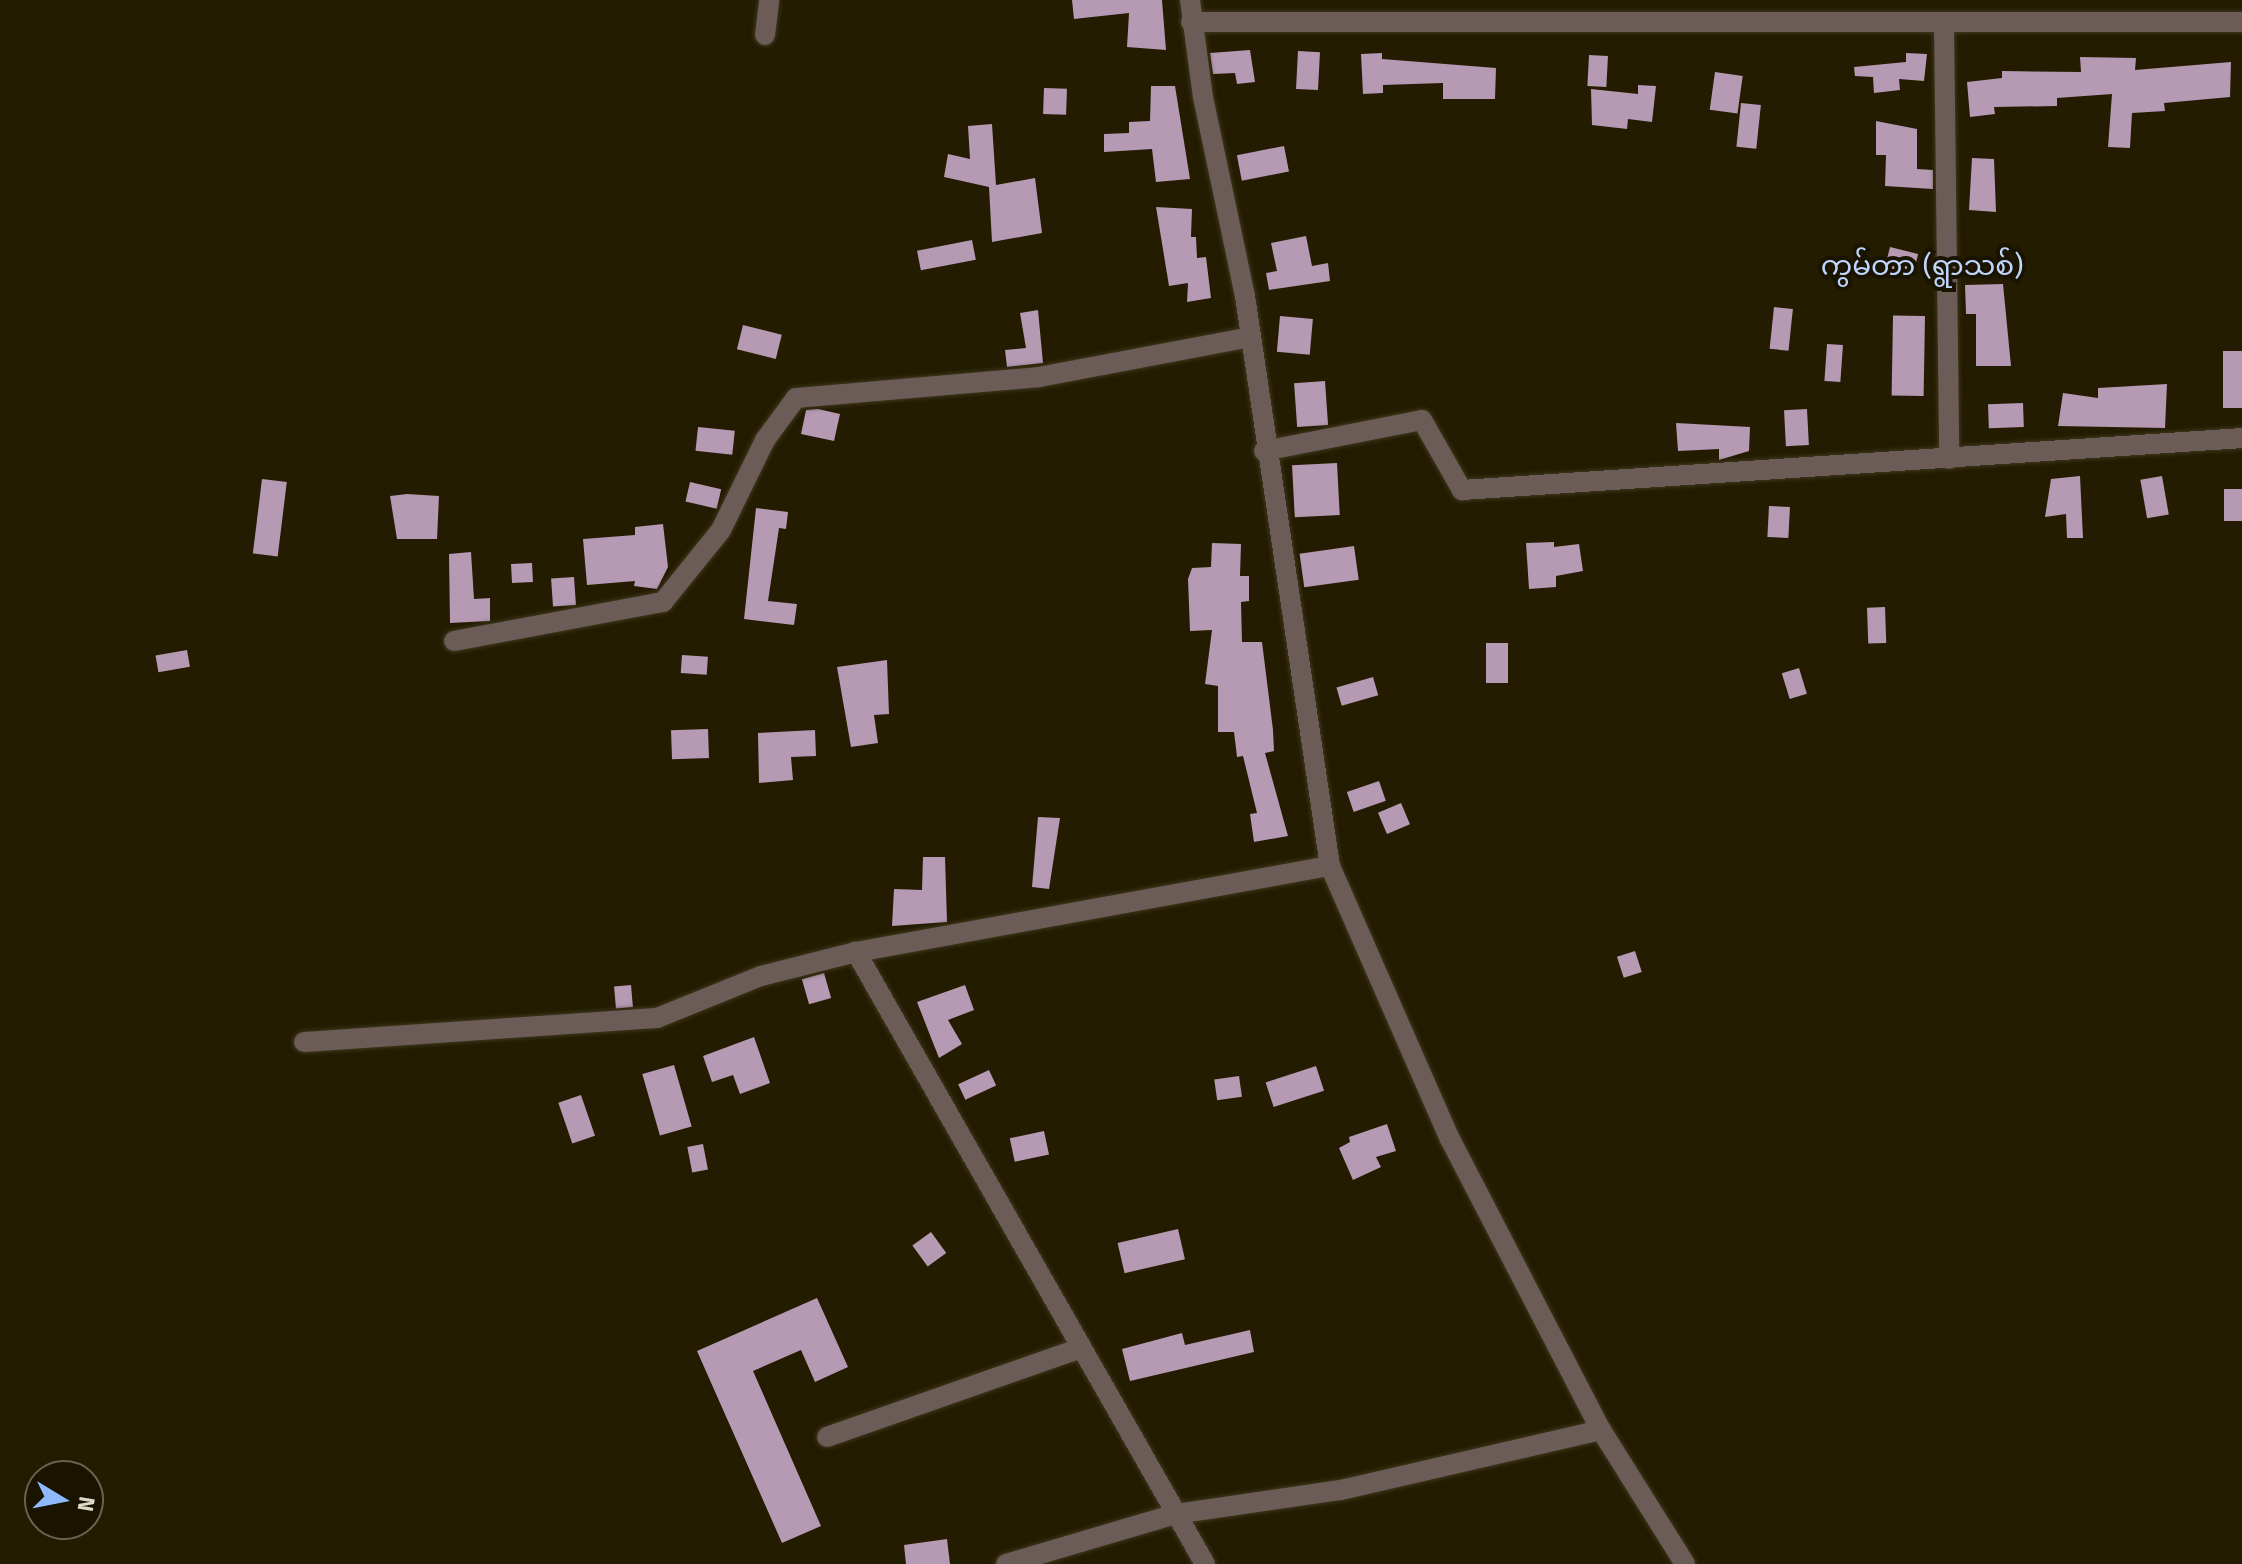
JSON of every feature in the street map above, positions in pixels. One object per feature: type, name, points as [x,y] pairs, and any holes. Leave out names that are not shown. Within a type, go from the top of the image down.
[{"type":"street","points":[[765,35],[769,0]]},
{"type":"street","points":[[1190,0],[1191,22],[1250,337],[1264,451],[1330,866],[1450,1139],[1601,1430],[1685,1564]]},
{"type":"street","points":[[1191,22],[1944,25],[2242,22]]},
{"type":"street","points":[[1944,25],[1949,459]]},
{"type":"street","points":[[454,641],[663,602],[721,530],[765,440],[796,398],[1039,377],[1250,337]]},
{"type":"street","points":[[1264,451],[1422,420],[1462,490],[2242,438]]},
{"type":"street","points":[[304,1042],[657,1018],[761,976],[856,952],[1330,866]]},
{"type":"street","points":[[856,952],[1205,1564]]},
{"type":"street","points":[[827,1437],[1081,1348]]},
{"type":"street","points":[[1006,1564],[1176,1514],[1341,1490],[1601,1430]]},
{"type":"building","points":[[1072,0],[1162,0],[1166,50],[1127,47],[1129,13],[1074,19]]},
{"type":"building","points":[[1250,50],[1255,82],[1237,84],[1235,73],[1213,74],[1210,53]]},
{"type":"building","points":[[1298,51],[1320,52],[1318,90],[1296,89]]},
{"type":"building","points":[[1382,53],[1382,59],[1496,68],[1495,99],[1443,99],[1443,83],[1383,85],[1383,93],[1363,94],[1361,54]]},
{"type":"building","points":[[1906,53],[1927,54],[1924,81],[1899,79],[1900,90],[1874,93],[1873,77],[1855,76],[1854,67],[1906,62]]},
{"type":"building","points":[[1589,55],[1608,56],[1606,87],[1587,86]]},
{"type":"building","points":[[2080,57],[2136,58],[2135,70],[2231,62],[2230,97],[2164,103],[2165,111],[2132,113],[2130,148],[2108,147],[2112,94],[2057,98],[2057,106],[1994,107],[1995,114],[1970,117],[1967,82],[2002,78],[2002,71],[2081,72]]},
{"type":"building","points":[[1715,72],[1743,76],[1737,114],[1710,110]]},
{"type":"building","points":[[1638,85],[1656,86],[1652,122],[1628,119],[1627,129],[1592,125],[1591,89],[1638,94]]},
{"type":"building","points":[[1151,86],[1175,86],[1190,179],[1156,182],[1152,149],[1104,152],[1104,134],[1129,133],[1129,122],[1150,121]]},
{"type":"building","points":[[1044,88],[1067,89],[1066,115],[1043,114]]},
{"type":"building","points":[[1741,103],[1761,105],[1756,149],[1736,147]]},
{"type":"building","points":[[1876,121],[1917,129],[1917,169],[1933,170],[1933,189],[1885,186],[1886,155],[1876,155]]},
{"type":"building","points":[[992,124],[996,185],[1035,178],[1042,233],[992,242],[989,187],[944,177],[948,154],[970,159],[968,126]]},
{"type":"building","points":[[1284,146],[1289,172],[1242,181],[1237,155]]},
{"type":"building","points":[[1972,158],[1994,159],[1996,212],[1969,210]]},
{"type":"building","points":[[1156,207],[1192,209],[1191,237],[1196,237],[1197,258],[1206,257],[1211,298],[1187,302],[1188,283],[1169,286]]},
{"type":"building","points":[[1306,236],[1312,266],[1328,263],[1330,281],[1269,290],[1266,273],[1277,271],[1271,243]]},
{"type":"building","points":[[972,240],[976,260],[921,270],[917,251]]},
{"type":"building","points":[[1890,247],[1918,254],[1912,278],[1884,271]]},
{"type":"building","points":[[2003,284],[2011,366],[1976,366],[1976,314],[1966,314],[1965,285]]},
{"type":"building","points":[[1774,307],[1793,309],[1789,351],[1770,349]]},
{"type":"building","points":[[1038,310],[1043,363],[1007,367],[1005,350],[1026,348],[1020,313]]},
{"type":"building","points":[[1893,315],[1925,316],[1924,396],[1892,395]]},
{"type":"building","points":[[1280,316],[1313,319],[1310,355],[1277,352]]},
{"type":"building","points":[[743,325],[782,335],[776,359],[737,349]]},
{"type":"building","points":[[1827,344],[1843,345],[1840,382],[1824,381]]},
{"type":"building","points":[[2223,351],[2242,351],[2242,408],[2223,408]]},
{"type":"building","points":[[1325,381],[1328,425],[1297,427],[1294,383]]},
{"type":"building","points":[[2167,384],[2165,428],[2058,426],[2063,393],[2098,398],[2098,388]]},
{"type":"building","points":[[2023,403],[2024,427],[1989,428],[1988,404]]},
{"type":"building","points":[[1807,409],[1809,445],[1786,446],[1784,410]]},
{"type":"building","points":[[806,410],[840,414],[834,441],[801,434]]},
{"type":"building","points":[[1676,423],[1750,427],[1749,451],[1719,460],[1719,449],[1678,451]]},
{"type":"building","points":[[698,427],[735,431],[732,455],[695,451]]},
{"type":"building","points":[[1337,463],[1340,515],[1295,517],[1292,465]]},
{"type":"building","points":[[2080,476],[2083,538],[2067,538],[2066,514],[2045,517],[2051,479]]},
{"type":"building","points":[[2162,476],[2169,514],[2147,518],[2140,480]]},
{"type":"building","points":[[262,479],[287,482],[278,556],[253,553]]},
{"type":"building","points":[[690,482],[721,489],[717,509],[686,501]]},
{"type":"building","points":[[2224,489],[2242,489],[2242,521],[2224,521]]},
{"type":"building","points":[[390,496],[439,496],[437,539],[397,539]]},
{"type":"building","points":[[1769,506],[1790,507],[1788,538],[1767,537]]},
{"type":"building","points":[[756,508],[788,512],[786,529],[779,528],[768,601],[797,604],[794,625],[744,619]]},
{"type":"building","points":[[663,524],[668,567],[657,589],[634,586],[635,581],[587,585],[583,539],[635,535],[635,527]]},
{"type":"building","points":[[1554,542],[1554,547],[1579,544],[1583,571],[1556,576],[1556,587],[1529,589],[1526,543]]},
{"type":"building","points":[[1212,543],[1241,544],[1240,576],[1249,576],[1249,601],[1241,602],[1242,642],[1262,642],[1274,751],[1265,753],[1288,836],[1254,842],[1250,814],[1257,813],[1243,756],[1237,757],[1234,732],[1218,732],[1218,686],[1205,684],[1212,630],[1190,631],[1188,579],[1192,568],[1211,567]]},
{"type":"building","points":[[1354,546],[1359,580],[1304,587],[1300,554]]},
{"type":"building","points":[[471,552],[474,599],[490,598],[490,621],[450,623],[449,554]]},
{"type":"building","points":[[532,563],[533,582],[512,583],[511,564]]},
{"type":"building","points":[[574,577],[576,605],[553,607],[551,579]]},
{"type":"building","points":[[1885,607],[1886,643],[1868,644],[1867,608]]},
{"type":"building","points":[[1486,643],[1508,643],[1508,683],[1486,683]]},
{"type":"building","points":[[187,650],[190,667],[158,672],[155,656]]},
{"type":"building","points":[[682,655],[708,657],[707,675],[681,673]]},
{"type":"building","points":[[887,660],[889,714],[874,715],[878,743],[851,747],[837,667]]},
{"type":"building","points":[[1799,668],[1807,694],[1790,699],[1782,673]]},
{"type":"building","points":[[1373,677],[1378,695],[1342,706],[1336,687]]},
{"type":"building","points":[[708,729],[709,758],[672,759],[671,730]]},
{"type":"building","points":[[815,730],[816,756],[791,757],[793,780],[759,783],[758,733]]},
{"type":"building","points":[[1379,781],[1386,801],[1354,812],[1347,792]]},
{"type":"building","points":[[1401,803],[1410,824],[1387,834],[1378,813]]},
{"type":"building","points":[[1038,817],[1060,818],[1049,889],[1032,887]]},
{"type":"building","points":[[923,857],[945,857],[947,922],[892,926],[894,889],[922,890]]},
{"type":"building","points":[[1635,951],[1642,972],[1624,978],[1617,957]]},
{"type":"building","points":[[824,973],[831,998],[809,1004],[802,979]]},
{"type":"building","points":[[631,985],[633,1007],[616,1008],[614,986]]},
{"type":"building","points":[[965,985],[974,1010],[948,1020],[962,1044],[939,1058],[917,1002]]},
{"type":"building","points":[[754,1037],[770,1083],[740,1094],[733,1075],[712,1082],[703,1056]]},
{"type":"building","points":[[674,1065],[692,1127],[660,1136],[642,1074]]},
{"type":"building","points":[[1316,1066],[1324,1091],[1274,1107],[1266,1082]]},
{"type":"building","points":[[989,1070],[996,1085],[965,1100],[958,1084]]},
{"type":"building","points":[[1239,1076],[1242,1097],[1217,1100],[1214,1079]]},
{"type":"building","points":[[581,1095],[595,1136],[572,1143],[558,1103]]},
{"type":"building","points":[[1387,1124],[1396,1151],[1376,1157],[1381,1167],[1353,1180],[1339,1148],[1350,1142],[1349,1137]]},
{"type":"building","points":[[1044,1131],[1049,1154],[1015,1162],[1010,1138]]},
{"type":"building","points":[[703,1144],[708,1170],[692,1173],[687,1147]]},
{"type":"building","points":[[1178,1229],[1185,1259],[1125,1273],[1118,1243]]},
{"type":"building","points":[[931,1232],[946,1253],[928,1267],[912,1246]]},
{"type":"building","points":[[817,1298],[848,1367],[815,1382],[801,1350],[753,1371],[821,1526],[782,1543],[697,1351]]},
{"type":"building","points":[[1250,1330],[1254,1352],[1130,1381],[1122,1349],[1182,1333],[1185,1345]]},
{"type":"building","points":[[947,1539],[950,1564],[906,1564],[904,1545]]},
{"type":"district","name":"ကွမ်တာ (ရွာသစ်)","points":[[1922,266]]}]
